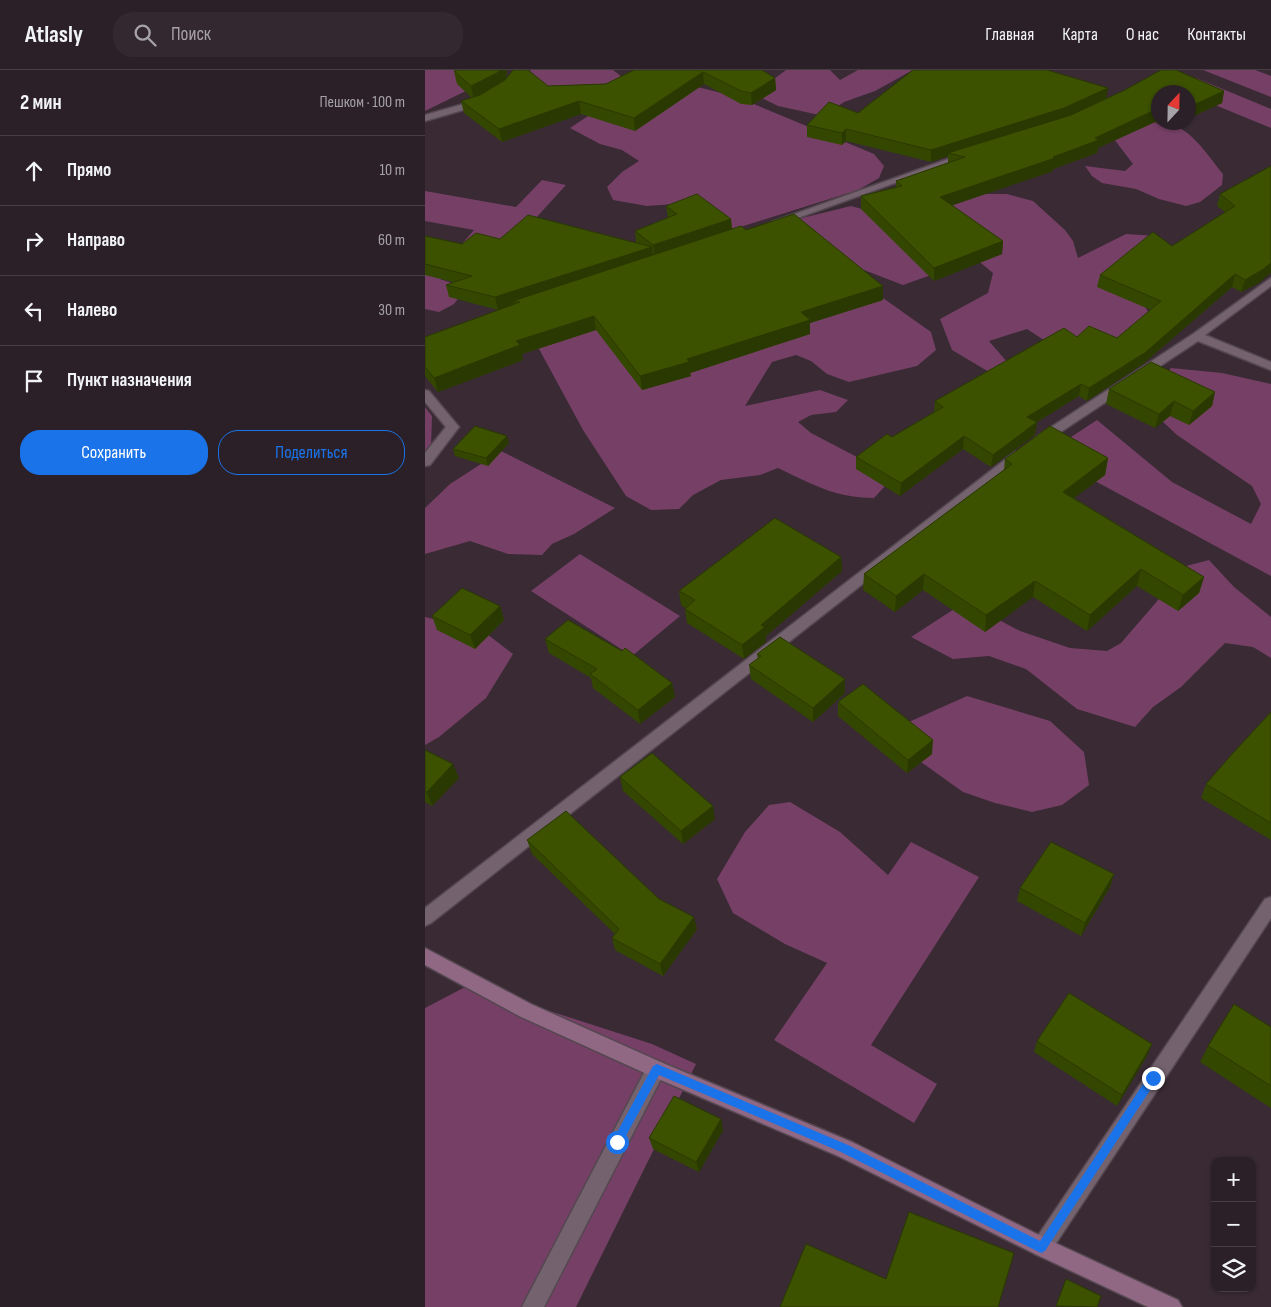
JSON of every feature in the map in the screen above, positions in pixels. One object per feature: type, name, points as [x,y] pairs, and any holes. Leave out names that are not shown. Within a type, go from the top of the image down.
[{"type":"street","points":[[425,118],[489,99]]},
{"type":"street","points":[[767,226],[972,154]]},
{"type":"street","points":[[425,918],[1030,446],[1197,336],[1271,281]]},
{"type":"street","points":[[1197,336],[1271,366]]},
{"type":"street","points":[[425,394],[453,427],[425,462]]},
{"type":"street","points":[[1041,1247],[1271,904]]},
{"type":"street","points":[[425,956],[525,1010],[657,1069],[845,1149],[1041,1247],[1171,1307]]},
{"type":"street","points":[[533,1307],[657,1069]]},
{"type":"shaded area","points":[[425,70],[488,70],[478,85],[425,111]]},
{"type":"shaded area","points":[[530,70],[613,70],[622,77],[601,90],[551,90],[532,76]]},
{"type":"shaded area","points":[[786,70],[830,70],[840,80],[858,70],[913,70],[875,91],[844,102],[824,116],[778,106],[754,94]]},
{"type":"shaded area","points":[[1203,70],[1255,70],[1271,76],[1271,97]]},
{"type":"shaded area","points":[[650,75],[737,97],[874,154],[884,166],[879,178],[858,190],[731,230],[688,203],[647,206],[613,200],[607,187],[622,172],[639,161],[622,150],[600,144],[570,128]]},
{"type":"shaded area","points":[[1196,78],[1271,109],[1271,128],[1196,97],[1196,85],[1183,85]]},
{"type":"shaded area","points":[[1151,120],[1151,130],[1182,130],[1196,141],[1223,174],[1222,185],[1200,202],[1186,206],[1159,199],[1136,189],[1102,183],[1092,176],[1085,166],[1125,171],[1133,164],[1114,139]]},
{"type":"shaded area","points":[[542,180],[566,185],[503,254],[460,246],[474,230],[425,221],[425,191],[516,207]]},
{"type":"shaded area","points":[[957,194],[1007,194],[1033,201],[1065,230],[1073,241],[1078,258],[1126,234],[1156,236],[1131,286],[1161,331],[1091,371],[1027,329],[989,341],[1014,370],[1006,382],[952,350],[940,319],[988,293],[993,273],[976,259],[903,285],[864,270],[825,290],[798,219],[851,206],[887,216]]},
{"type":"shaded area","points":[[425,267],[432,270],[440,279],[466,288],[454,304],[439,312],[425,309]]},
{"type":"shaded area","points":[[883,298],[931,332],[936,350],[917,366],[849,382],[827,374],[811,361],[796,355],[772,362],[745,406],[820,390],[848,400],[836,412],[811,415],[798,422],[811,433],[857,457],[885,486],[874,498],[835,493],[813,485],[778,468],[760,475],[721,480],[693,495],[679,509],[651,510],[626,496],[583,430],[532,336]]},
{"type":"shaded area","points":[[1171,368],[1222,373],[1271,384],[1271,576],[1045,454],[1097,420],[1172,482],[1251,524],[1261,504],[1252,486],[1177,435],[1144,404]]},
{"type":"shaded area","points":[[425,407],[432,416],[431,447],[425,453]]},
{"type":"shaded area","points":[[501,451],[615,508],[574,534],[552,544],[542,555],[508,554],[470,541],[425,554],[425,508],[450,484]]},
{"type":"shaded area","points":[[580,554],[680,616],[632,656],[531,591]]},
{"type":"shaded area","points":[[1209,560],[1234,587],[1271,617],[1271,658],[1253,647],[1225,643],[1181,687],[1153,707],[1135,727],[1077,709],[1026,669],[989,656],[953,659],[911,637],[965,602],[1020,631],[1070,648],[1107,651],[1121,643],[1159,599],[1171,570]]},
{"type":"shaded area","points":[[425,617],[483,631],[513,654],[486,698],[439,737],[425,745]]},
{"type":"shaded area","points":[[967,696],[1050,721],[1084,752],[1089,785],[1062,805],[1032,812],[995,803],[963,792],[882,734]]},
{"type":"shaded area","points":[[790,802],[840,832],[888,875],[911,842],[979,877],[871,1045],[937,1084],[914,1123],[774,1040],[827,963],[785,944],[733,913],[717,879],[745,832],[769,805]]},
{"type":"shaded area","points":[[469,985],[652,1044],[696,1064],[576,1307],[425,1307],[425,1008]]},
{"type":"building","points":[[500,70],[471,86],[454,71]]},
{"type":"building","points":[[513,70],[528,70],[548,86],[606,84],[634,70],[762,70],[775,78],[751,93],[741,91],[703,72],[634,118],[579,101],[499,129],[461,101],[480,95],[505,80]]},
{"type":"building","points":[[913,70],[1047,70],[1108,88],[1064,108],[931,150],[846,129],[842,133],[807,125],[829,102],[858,113]]},
{"type":"building","points":[[1161,70],[1176,70],[1224,91],[1196,104],[1196,85],[1151,85],[1151,112],[1095,138],[1099,140],[1053,157],[1055,158],[940,197],[1003,241],[934,268],[861,196],[902,186],[896,181],[965,157],[948,153],[1071,115],[1125,90]]},
{"type":"building","points":[[1271,166],[1271,263],[1245,280],[1235,274],[1146,352],[1089,388],[1081,384],[1027,417],[1037,422],[993,455],[964,436],[901,483],[856,457],[887,434],[892,437],[943,407],[935,401],[1064,328],[1077,337],[1089,326],[1117,338],[1161,301],[1100,275],[1153,232],[1172,246],[1235,206],[1220,194]]},
{"type":"building","points":[[697,194],[731,219],[653,245],[635,231],[677,214],[666,206]]},
{"type":"building","points":[[794,214],[883,286],[801,312],[810,320],[687,359],[689,362],[640,376],[594,316],[516,341],[520,345],[434,378],[425,367],[425,337],[520,302],[513,301],[741,226],[746,230]]},
{"type":"building","points":[[528,215],[652,247],[495,297],[446,285],[472,276],[425,264],[425,236],[462,244],[476,233],[500,239]]},
{"type":"building","points":[[1151,362],[1215,392],[1193,411],[1174,401],[1159,414],[1109,389]]},
{"type":"building","points":[[475,426],[507,436],[486,458],[453,449]]},
{"type":"building","points":[[1050,426],[1108,458],[1063,492],[1204,577],[1183,595],[1141,569],[1090,615],[1035,581],[986,615],[924,574],[896,596],[864,574],[1012,464],[1005,459]]},
{"type":"building","points":[[775,518],[841,557],[761,625],[765,627],[742,645],[685,609],[695,600],[679,591]]},
{"type":"building","points":[[462,588],[500,606],[470,635],[432,616]]},
{"type":"building","points":[[568,620],[622,651],[625,648],[672,683],[638,710],[590,674],[597,669],[545,639]]},
{"type":"building","points":[[780,637],[845,679],[813,708],[749,665],[761,656],[757,654]]},
{"type":"building","points":[[863,684],[933,740],[908,760],[838,702]]},
{"type":"building","points":[[1271,712],[1271,823],[1206,784]]},
{"type":"building","points":[[425,750],[453,764],[427,792],[425,792]]},
{"type":"building","points":[[652,753],[713,806],[681,831],[620,777]]},
{"type":"building","points":[[566,811],[659,899],[694,917],[660,964],[612,938],[619,929],[527,840]]},
{"type":"building","points":[[1051,842],[1114,874],[1085,923],[1020,888]]},
{"type":"building","points":[[1069,993],[1152,1044],[1122,1095],[1037,1041]]},
{"type":"building","points":[[1234,1004],[1271,1027],[1271,1086],[1208,1046]]},
{"type":"building","points":[[674,1096],[721,1119],[696,1162],[649,1138]]},
{"type":"building","points":[[909,1212],[1014,1253],[998,1307],[780,1307],[806,1244],[886,1279]]},
{"type":"building","points":[[1066,1279],[1101,1296],[1097,1307],[1056,1306]]},
{"type":"route","points":[[617,1142],[657,1069],[845,1149],[1041,1247],[1153,1078]]}]
